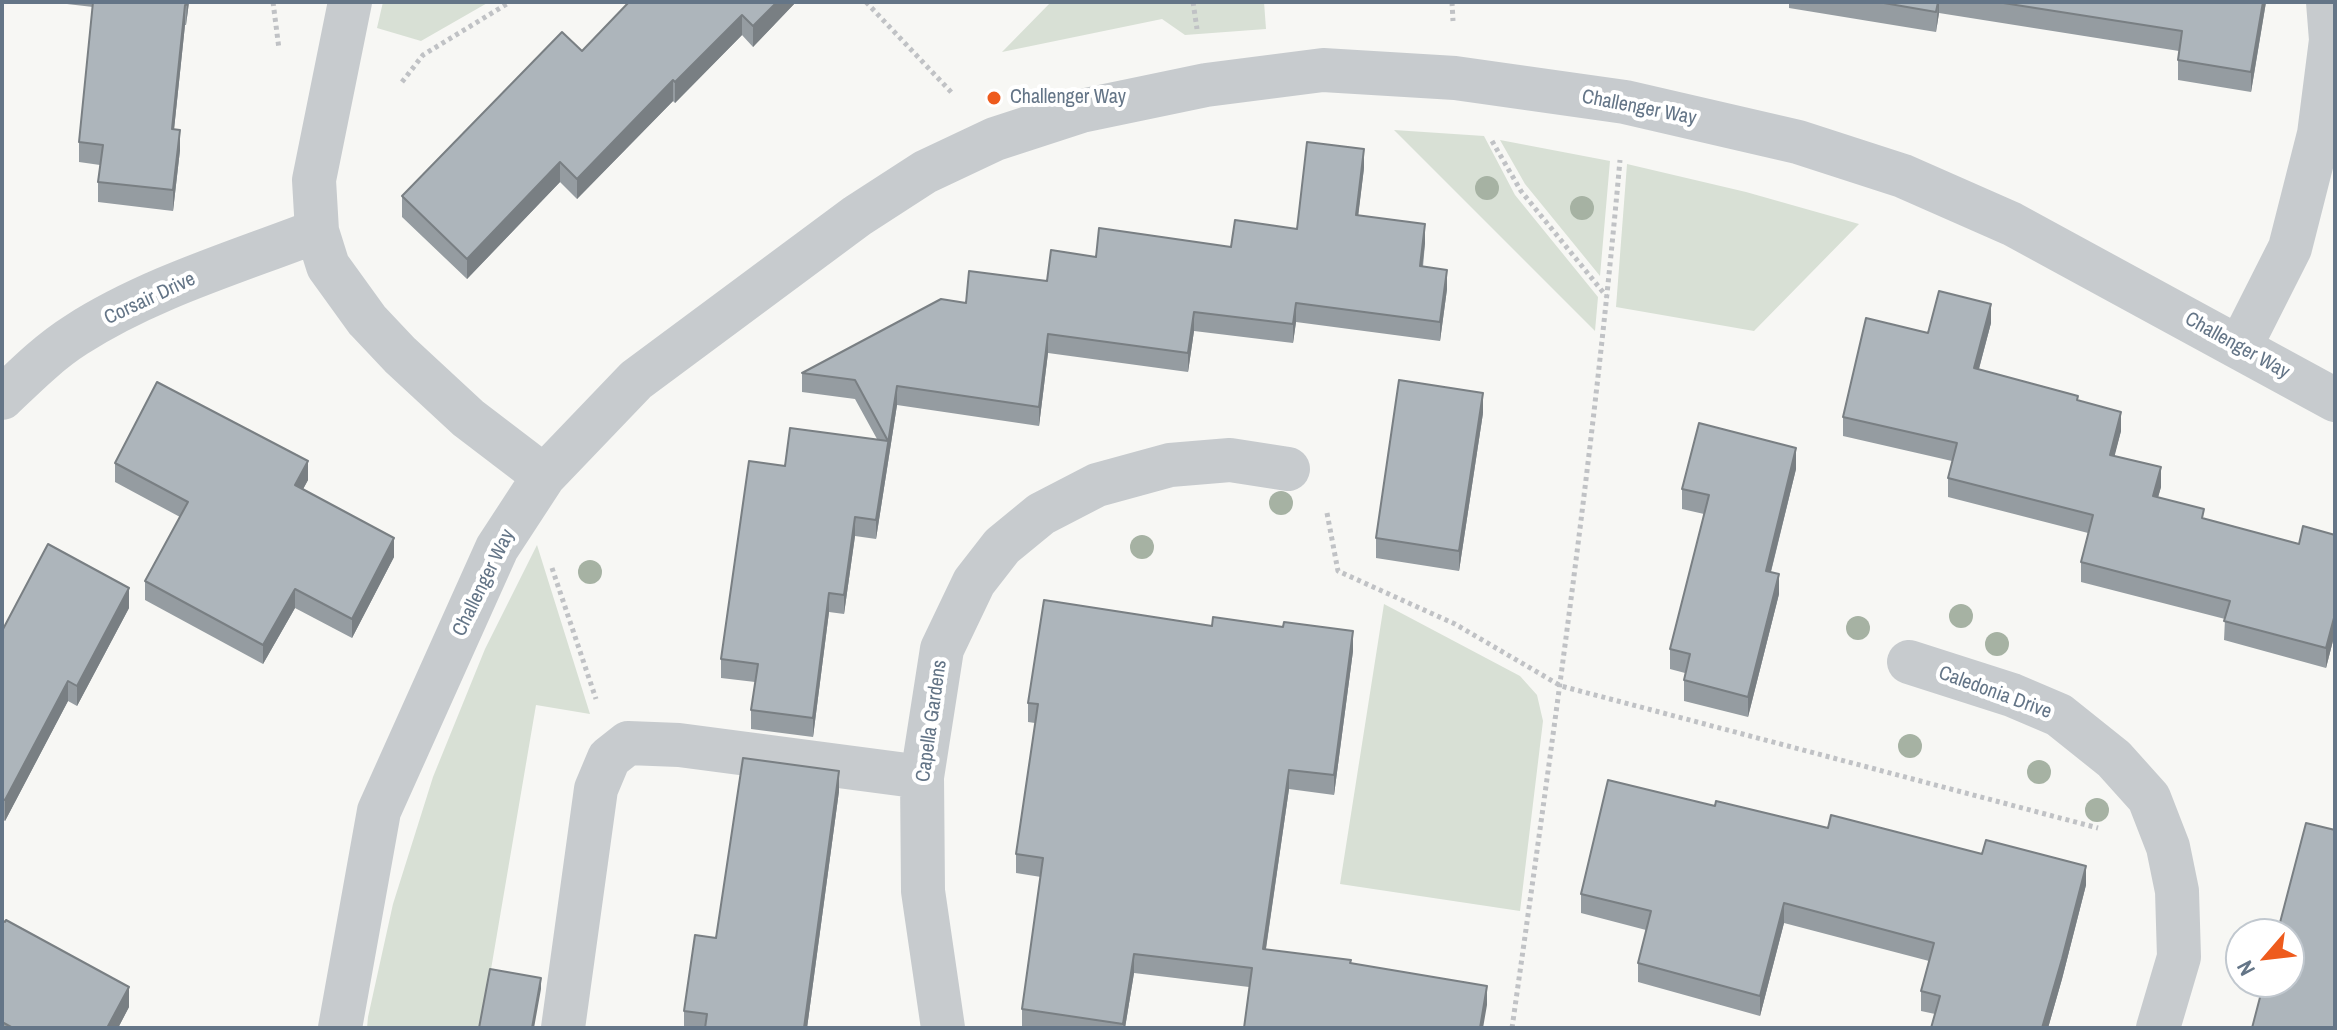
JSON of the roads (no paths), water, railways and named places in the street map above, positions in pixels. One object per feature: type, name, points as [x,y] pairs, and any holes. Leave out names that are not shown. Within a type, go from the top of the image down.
[{"type":"street","points":[[350,2],[314,180],[317,231],[328,266],[378,332],[537,487]]},
{"type":"street","points":[[2240,347],[2290,248],[2301,205],[2319,134],[2331,40],[2328,2]]},
{"type":"street","name":"Challenger Way","points":[[340,1028],[379,811],[497,548],[537,487],[636,380],[857,216],[925,172],[995,139],[1081,111],[1206,85],[1323,70],[1455,78],[1625,102],[1798,142],[1903,176],[2012,224],[2335,400]]},
{"type":"street","name":"Corsair Drive","points":[[2,398],[75,335],[160,292],[317,231]]},
{"type":"street","name":"Capella Gardens","points":[[943,1028],[923,891],[922,777],[942,649],[974,582],[1002,546],[1041,514],[1097,485],[1170,465],[1230,460],[1288,469]]},
{"type":"street","name":"Caledonia Drive","points":[[1909,662],[2012,695],[2059,715],[2114,759],[2149,798],[2168,847],[2177,891],[2179,957],[2158,1028]]},
{"type":"street","points":[[563,1028],[596,789],[609,758],[628,743],[679,745],[922,777]]},
{"type":"place","name":"Challenger Way","points":[[994,98]]}]
